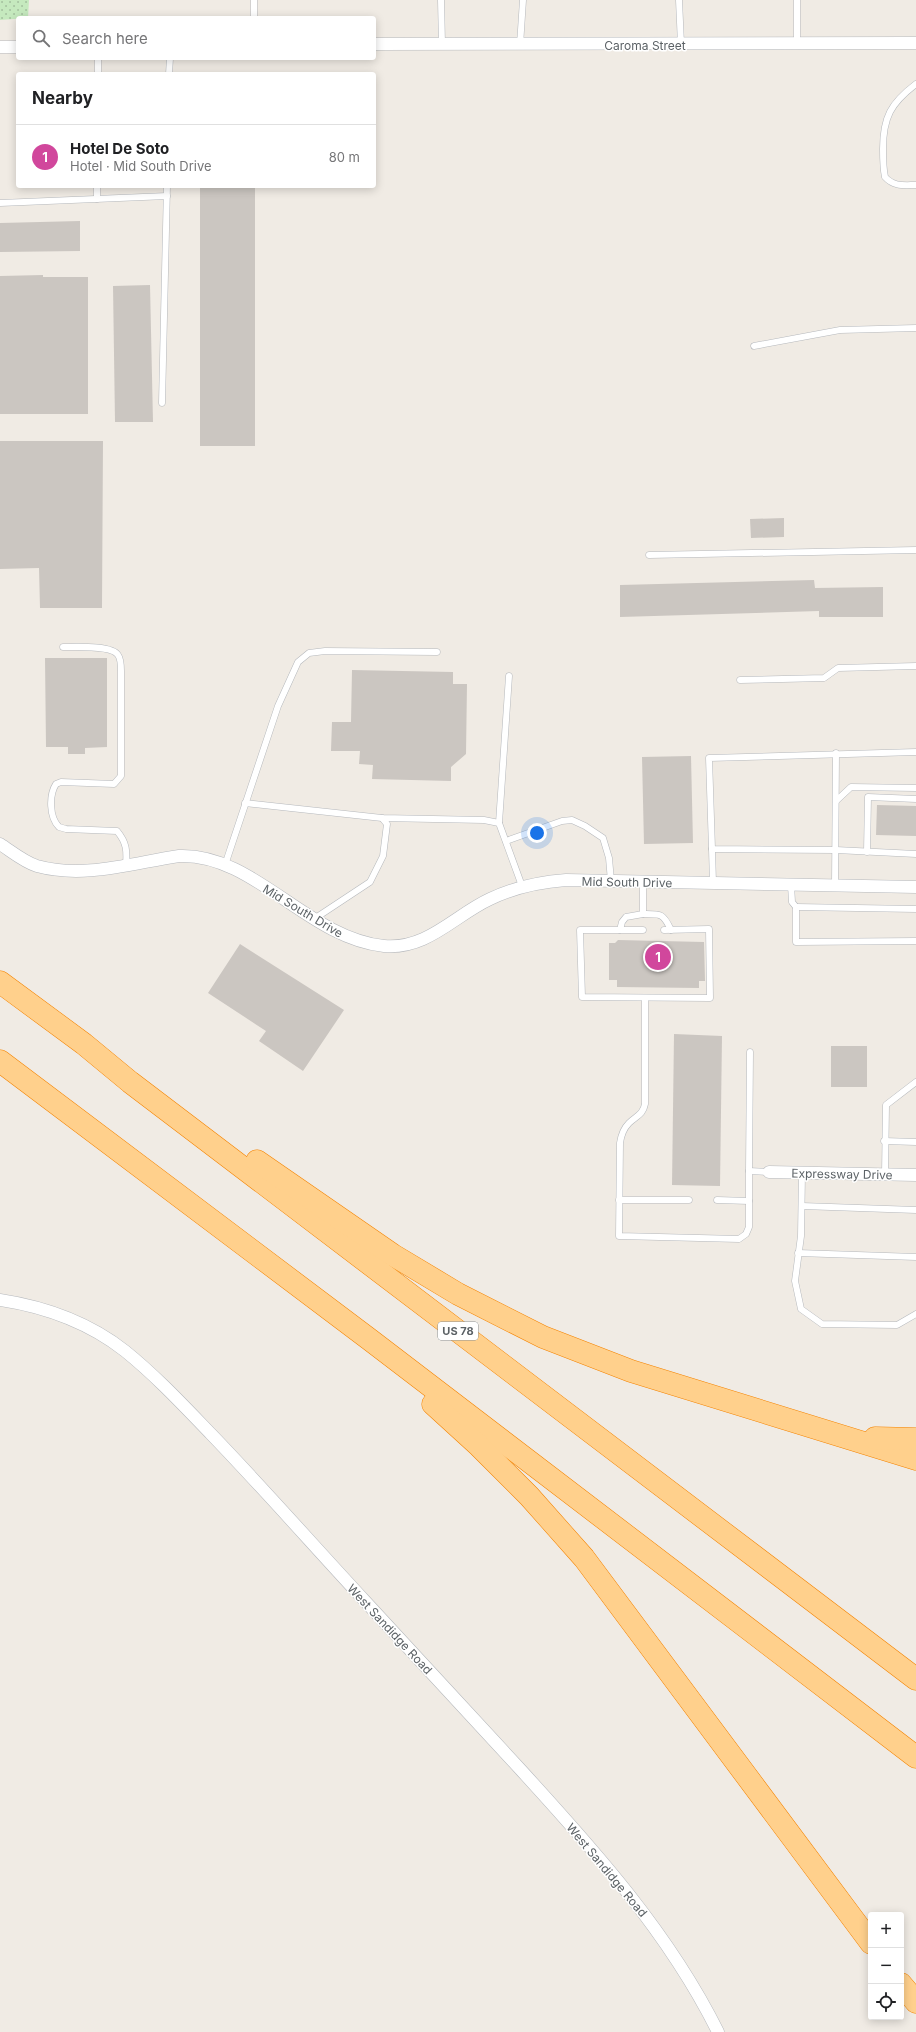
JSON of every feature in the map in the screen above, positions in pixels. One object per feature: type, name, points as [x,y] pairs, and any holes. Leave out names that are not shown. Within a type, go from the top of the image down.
[{"type":"highway","name":"US 78","points":[[0,982],[84,1044],[130,1082],[916,1679]]},
{"type":"highway","points":[[0,1061],[369,1339],[916,1757]]},
{"type":"highway","points":[[130,1082],[220,1135],[393,1254],[458,1294],[504,1318],[587,1355],[631,1371],[916,1459]]},
{"type":"highway","points":[[369,1339],[415,1388],[479,1446],[529,1496],[584,1558],[868,1939]]},
{"type":"highway","points":[[849,1438],[916,1439]]},
{"type":"street","name":"Caroma Street","points":[[376,44],[681,45],[916,43]]},
{"type":"street","points":[[0,47],[16,47]]},
{"type":"street","name":"Mid South Drive","points":[[0,844],[36,865],[80,871],[126,866],[166,858],[191,856],[207,858],[245,875],[329,929],[364,943],[396,945],[427,938],[441,931],[489,900],[522,886],[566,880],[916,887]]},
{"type":"street","name":"Expressway Drive","points":[[769,1172],[916,1176]]},
{"type":"street","name":"West Sandidge Road","points":[[0,1300],[46,1309],[88,1327],[124,1350],[161,1381],[546,1797],[617,1878],[639,1906],[687,1976],[718,2032]]},
{"type":"lane","points":[[254,0],[254,16]]},
{"type":"lane","points":[[441,0],[442,44]]},
{"type":"lane","points":[[520,45],[523,0]]},
{"type":"lane","points":[[679,0],[681,45]]},
{"type":"lane","points":[[796,44],[797,0]]},
{"type":"lane","points":[[98,60],[98,72]]},
{"type":"lane","points":[[169,72],[170,60]]},
{"type":"lane","points":[[916,84],[901,96],[887,115],[883,137],[885,177],[896,185],[916,185]]},
{"type":"lane","points":[[97,188],[97,199]]},
{"type":"lane","points":[[162,403],[167,188]]},
{"type":"lane","points":[[0,203],[167,196]]},
{"type":"lane","points":[[754,346],[840,330],[916,328]]},
{"type":"lane","points":[[649,555],[916,550]]},
{"type":"lane","points":[[63,647],[106,649],[114,651],[119,656],[121,671],[121,776],[114,784],[61,782],[56,784],[52,801],[52,816],[59,827],[66,829],[116,831],[125,840],[127,851],[126,866]]},
{"type":"lane","points":[[225,865],[278,706],[298,662],[309,654],[325,652],[437,652]]},
{"type":"lane","points":[[740,680],[824,678],[838,668],[916,666]]},
{"type":"lane","points":[[509,676],[499,823],[522,886]]},
{"type":"lane","points":[[713,883],[709,758],[836,753],[916,752]]},
{"type":"lane","points":[[835,886],[836,753]]},
{"type":"lane","points":[[836,801],[851,787],[916,788]]},
{"type":"lane","points":[[867,852],[868,797],[916,798]]},
{"type":"lane","points":[[245,803],[382,818],[484,820],[499,823]]},
{"type":"lane","points":[[314,919],[370,882],[383,856],[387,824],[382,818]]},
{"type":"lane","points":[[506,841],[562,821],[572,820],[585,826],[603,838],[608,858],[611,881]]},
{"type":"lane","points":[[712,849],[836,850],[916,854]]},
{"type":"lane","points":[[643,882],[643,914]]},
{"type":"lane","points":[[791,885],[792,902],[796,907],[796,942],[916,941]]},
{"type":"lane","points":[[796,907],[916,909]]},
{"type":"lane","points":[[620,930],[622,922],[626,917],[643,914],[662,915],[671,930]]},
{"type":"lane","points":[[643,930],[580,930],[582,997],[710,998],[710,929],[664,930]]},
{"type":"lane","points":[[645,998],[645,1104],[641,1114],[628,1123],[622,1131],[620,1143],[619,1236],[739,1239],[746,1234],[748,1226],[749,1200],[750,1052]]},
{"type":"lane","points":[[885,1175],[884,1141],[886,1105],[916,1082]]},
{"type":"lane","points":[[884,1141],[916,1142]]},
{"type":"lane","points":[[749,1171],[769,1172]]},
{"type":"lane","points":[[802,1173],[802,1206],[795,1281],[801,1309],[822,1324],[897,1325],[916,1314]]},
{"type":"lane","points":[[619,1200],[689,1200]]},
{"type":"lane","points":[[716,1200],[749,1200]]},
{"type":"lane","points":[[802,1206],[916,1210]]},
{"type":"lane","points":[[798,1253],[916,1257]]},
{"type":"green space","points":[[0,0],[29,0],[28,16],[16,16],[16,19],[0,20]]},
{"type":"building","points":[[200,188],[255,188],[255,446],[200,446]]},
{"type":"building","points":[[80,221],[80,251],[0,252],[0,223]]},
{"type":"building","points":[[43,275],[43,277],[88,277],[88,414],[0,414],[0,276]]},
{"type":"building","points":[[150,285],[153,422],[115,422],[113,286]]},
{"type":"building","points":[[0,441],[103,441],[102,608],[40,608],[39,568],[0,569]]},
{"type":"building","points":[[784,518],[784,537],[751,538],[750,519]]},
{"type":"building","points":[[814,580],[815,588],[883,587],[883,617],[819,617],[819,611],[620,617],[620,585]]},
{"type":"building","points":[[45,658],[107,658],[107,747],[85,748],[85,754],[68,754],[68,747],[46,747]]},
{"type":"building","points":[[352,670],[453,672],[453,684],[467,684],[466,754],[451,767],[451,781],[372,779],[373,765],[359,764],[360,751],[331,751],[332,722],[351,722]]},
{"type":"building","points":[[691,756],[693,843],[644,844],[642,757]]},
{"type":"building","points":[[877,805],[916,806],[916,836],[876,835]]},
{"type":"building","points":[[618,940],[704,942],[705,981],[699,981],[699,988],[617,987],[617,980],[609,980],[609,943],[615,943]]},
{"type":"building","points":[[240,944],[344,1010],[303,1071],[259,1041],[266,1031],[208,993]]},
{"type":"building","points":[[674,1034],[722,1036],[720,1186],[672,1185]]},
{"type":"building","points":[[831,1046],[867,1046],[867,1087],[831,1087]]},
{"type":"place","name":"Hotel De Soto","points":[[658,957]]}]
